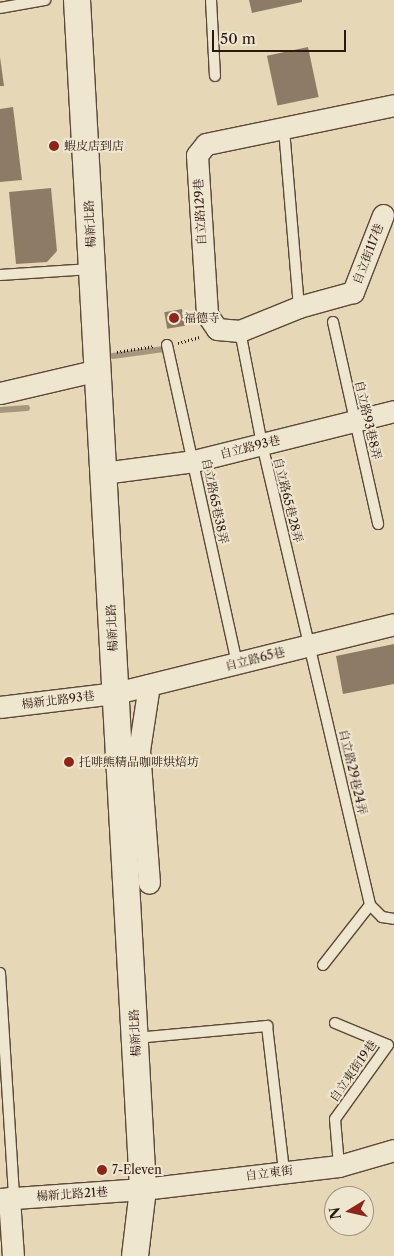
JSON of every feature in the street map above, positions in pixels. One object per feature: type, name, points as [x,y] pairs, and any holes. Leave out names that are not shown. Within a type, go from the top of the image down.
[{"type":"street","name":"楊新北路","points":[[77,0],[143,1189],[135,1256]]},
{"type":"street","name":"自立路129巷","points":[[240,331],[217,329],[208,314],[197,155],[206,144],[394,105]]},
{"type":"street","name":"自立街117巷","points":[[299,307],[353,292],[383,215]]},
{"type":"street","points":[[240,331],[299,307]]},
{"type":"street","points":[[0,393],[98,370]]},
{"type":"street","name":"自立路93巷","points":[[103,473],[194,461],[394,411]]},
{"type":"street","name":"自立路65巷","points":[[116,693],[394,624]]},
{"type":"street","points":[[149,685],[139,750],[149,884]]},
{"type":"street","name":"楊新北路93巷","points":[[0,707],[116,693]]},
{"type":"street","name":"自立東街","points":[[143,1189],[339,1166],[394,1150]]},
{"type":"street","name":"楊新北路21巷","points":[[7,1198],[143,1189]]},
{"type":"street","points":[[7,1198],[9,1252]]},
{"type":"lane","points":[[0,8],[45,0]]},
{"type":"lane","points":[[211,0],[215,76]]},
{"type":"lane","points":[[284,129],[299,307]]},
{"type":"lane","points":[[0,276],[92,269]]},
{"type":"lane","name":"自立路93巷8弄","points":[[333,322],[378,524]]},
{"type":"lane","name":"自立路65巷28弄","points":[[240,331],[262,444],[311,644]]},
{"type":"lane","name":"自立路65巷38弄","points":[[167,344],[237,663]]},
{"type":"lane","name":"自立路29巷24弄","points":[[311,644],[370,905]]},
{"type":"lane","points":[[324,965],[370,905],[382,917],[394,919]]},
{"type":"lane","points":[[0,973],[7,1198]]},
{"type":"lane","name":"自立東街19巷","points":[[335,1023],[388,1045],[335,1119],[339,1166]]},
{"type":"lane","points":[[135,1038],[267,1026],[284,1171]]},
{"type":"building","points":[[249,0],[302,0],[302,2],[252,13]]},
{"type":"building","points":[[308,47],[319,97],[278,106],[267,56]]},
{"type":"building","points":[[0,57],[4,86],[0,86]]},
{"type":"building","points":[[13,107],[22,180],[0,182],[0,109]]},
{"type":"building","points":[[51,188],[57,251],[47,262],[16,264],[9,192]]},
{"type":"building","name":"福德寺","points":[[182,309],[185,326],[167,329],[164,312]]},
{"type":"building","points":[[394,644],[394,684],[343,694],[336,656]]},
{"type":"waterway","points":[[113,356],[164,349]]},
{"type":"waterway","points":[[0,410],[27,408]]},
{"type":"place","name":"蝦皮店到店","points":[[54,146]]},
{"type":"place","name":"福德寺","points":[[174,318]]},
{"type":"place","name":"托啡熊精品咖啡烘焙坊","points":[[69,762]]},
{"type":"place","name":"7-Eleven","points":[[102,1170]]}]
